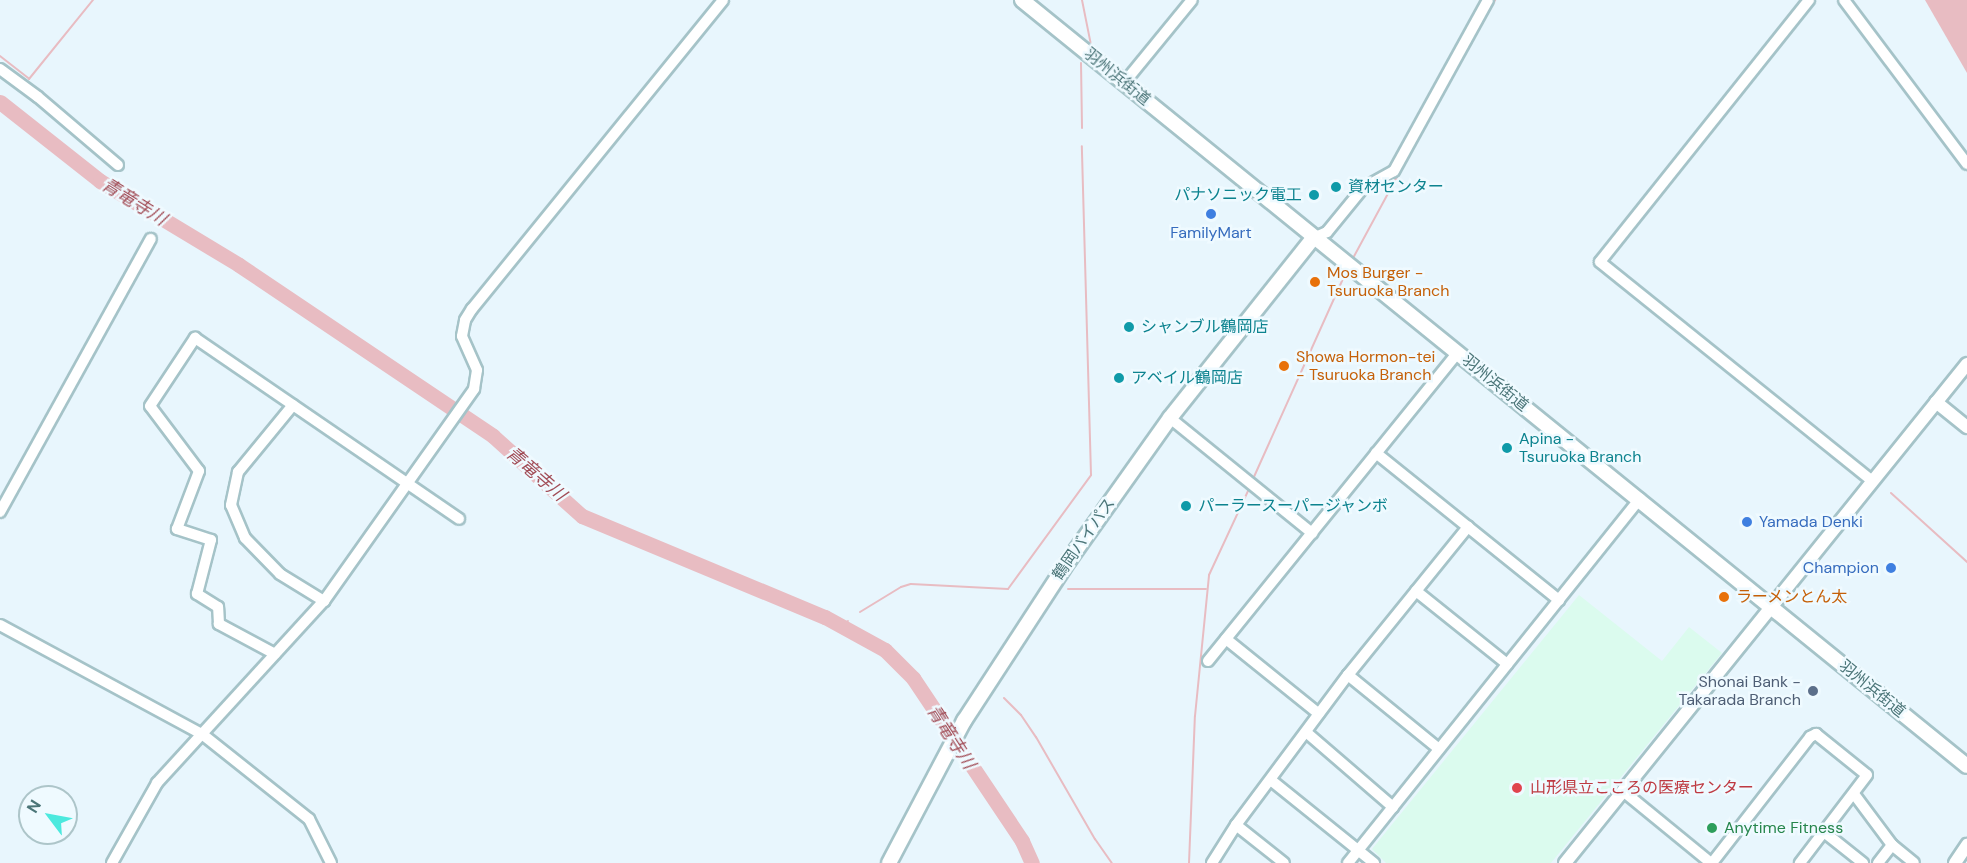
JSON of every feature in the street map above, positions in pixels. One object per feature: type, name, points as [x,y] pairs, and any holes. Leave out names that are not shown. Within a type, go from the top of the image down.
[{"type":"main road","name":"羽州浜街道","points":[[1022,0],[1312,238],[1640,499],[1967,766]]},
{"type":"main road","name":"鶴岡バイパス","points":[[889,863],[964,721],[1069,560],[1170,418],[1312,238]]},
{"type":"street","points":[[112,863],[157,783],[324,601],[405,483],[462,406],[477,379],[474,360],[462,336],[465,320],[472,309],[723,0]]},
{"type":"street","points":[[1125,83],[1192,0]]},
{"type":"street","points":[[1312,238],[1327,232],[1369,183],[1394,171],[1488,0]]},
{"type":"street","points":[[1809,0],[1600,262],[1872,481]]},
{"type":"street","points":[[1844,0],[1967,164]]},
{"type":"street","points":[[0,69],[38,97],[118,165]]},
{"type":"street","points":[[0,512],[151,239]]},
{"type":"street","points":[[275,654],[219,624],[218,607],[197,594],[211,540],[177,529],[199,471],[150,406],[195,338],[459,519]]},
{"type":"street","points":[[1208,661],[1457,353]]},
{"type":"street","points":[[1565,863],[1967,364]]},
{"type":"street","points":[[1936,402],[1967,427]]},
{"type":"street","points":[[294,405],[237,472],[231,505],[244,538],[280,574],[324,601]]},
{"type":"street","points":[[1170,418],[1312,533]]},
{"type":"street","points":[[1376,453],[1558,600]]},
{"type":"street","points":[[1348,863],[1640,499]]},
{"type":"street","points":[[1212,863],[1236,825],[1272,781],[1348,675],[1468,527]]},
{"type":"street","points":[[1416,591],[1507,664]]},
{"type":"street","points":[[0,624],[202,734],[309,819],[331,863]]},
{"type":"street","points":[[1226,639],[1319,714]]},
{"type":"street","points":[[1348,675],[1439,749]]},
{"type":"street","points":[[1306,732],[1393,807]]},
{"type":"street","points":[[1623,791],[1712,863],[1813,735],[1819,735],[1866,772],[1867,777],[1800,863]]},
{"type":"street","points":[[1272,781],[1374,863]]},
{"type":"street","points":[[1854,794],[1892,845],[1914,863]]},
{"type":"street","points":[[1236,825],[1281,862]]},
{"type":"street","points":[[1824,832],[1863,863]]},
{"type":"street","points":[[1955,863],[1967,844]]},
{"type":"street","points":[[1878,863],[1892,845]]},
{"type":"shaded area","points":[[1925,0],[1967,0],[1967,73]]},
{"type":"shaded area","name":"山形県立こころの医療センター","points":[[1579,595],[1662,661],[1689,627],[1722,653],[1551,863],[1386,863],[1372,849]]},
{"type":"waterway","points":[[0,56],[29,79],[93,0]]},
{"type":"waterway","points":[[1082,0],[1091,45]]},
{"type":"waterway","points":[[1415,144],[1495,0]]},
{"type":"waterway","points":[[1081,63],[1082,128]]},
{"type":"waterway","name":"青竜寺川","points":[[0,102],[100,181],[239,265],[493,436],[582,516],[825,617],[885,650],[913,678],[1022,841],[1032,863]]},
{"type":"waterway","points":[[860,612],[901,587],[911,584],[1008,589],[1091,475],[1082,146]]},
{"type":"waterway","points":[[1352,260],[1399,173]]},
{"type":"waterway","points":[[1253,479],[1345,274]]},
{"type":"waterway","points":[[1189,863],[1195,716],[1209,575],[1248,491]]},
{"type":"waterway","points":[[1891,493],[1967,562]]},
{"type":"waterway","points":[[1068,589],[1206,589]]},
{"type":"waterway","name":"青竜寺川","points":[[841,625],[848,621]]},
{"type":"waterway","points":[[1004,698],[1021,715],[1036,737],[1095,839],[1112,863]]},
{"type":"place","name":"資材センター","points":[[1336,187]]},
{"type":"place","name":"パナソニック電工","points":[[1314,195]]},
{"type":"place","name":"FamilyMart","points":[[1211,214]]},
{"type":"place","name":"Mos Burger - Tsuruoka Branch","points":[[1315,282]]},
{"type":"place","name":"シャンブル鶴岡店","points":[[1129,327]]},
{"type":"place","name":"Showa Hormon-tei - Tsuruoka Branch","points":[[1284,366]]},
{"type":"place","name":"アベイル鶴岡店","points":[[1119,378]]},
{"type":"place","name":"Apina - Tsuruoka Branch","points":[[1507,448]]},
{"type":"place","name":"パーラースーパージャンボ","points":[[1186,506]]},
{"type":"place","name":"Yamada Denki","points":[[1747,522]]},
{"type":"place","name":"Champion","points":[[1891,568]]},
{"type":"place","name":"ラーメンとん太","points":[[1724,597]]},
{"type":"place","name":"Shonai Bank - Takarada Branch","points":[[1813,691]]},
{"type":"place","name":"山形県立こころの医療センター","points":[[1517,788]]},
{"type":"place","name":"Anytime Fitness","points":[[1712,828]]}]
